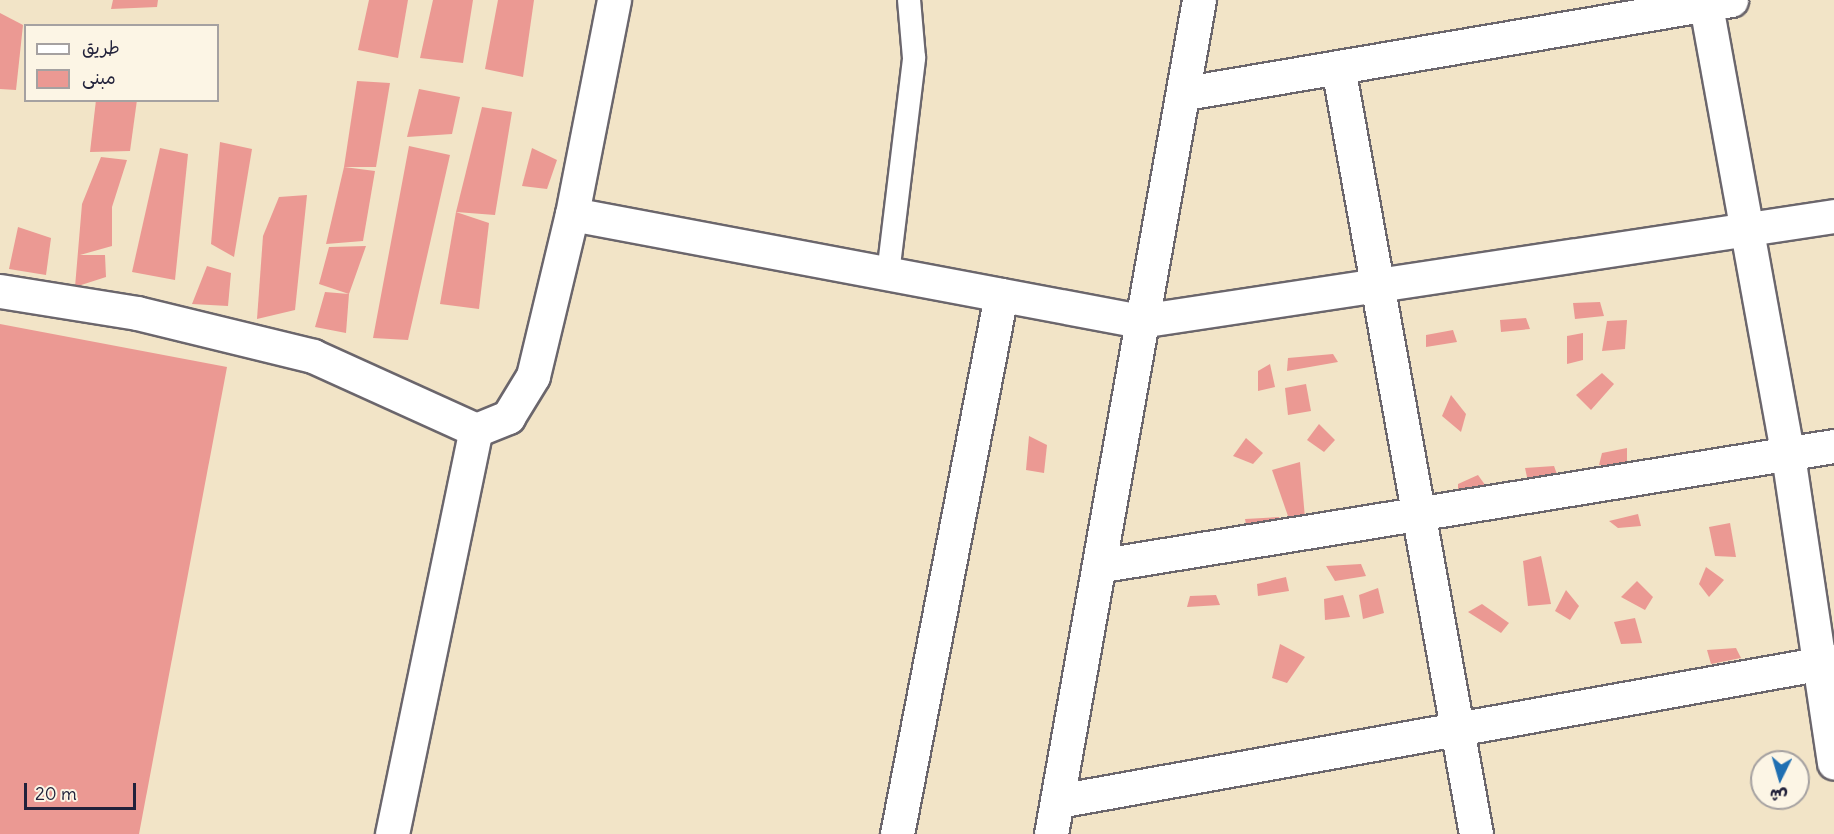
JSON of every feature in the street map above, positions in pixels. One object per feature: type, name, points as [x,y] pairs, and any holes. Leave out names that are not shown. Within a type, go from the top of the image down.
[{"type":"street","points":[[0,291],[137,313],[313,356],[476,430],[508,417],[533,376],[572,214],[614,0]]},
{"type":"street","points":[[1051,834],[1103,566],[1140,321],[1186,93],[1199,0]]},
{"type":"street","points":[[1186,93],[1714,1],[1749,232],[1826,662],[1834,763]]},
{"type":"street","points":[[1338,67],[1476,834]]},
{"type":"street","points":[[572,214],[1140,321],[1749,232],[1834,216]]},
{"type":"street","points":[[897,834],[1001,295]]},
{"type":"street","points":[[392,834],[476,430]]},
{"type":"street","points":[[1103,566],[1419,512],[1834,446]]},
{"type":"street","points":[[1058,801],[1456,727],[1826,662]]},
{"type":"lane","points":[[888,274],[914,58],[909,0]]},
{"type":"building","points":[[113,0],[158,0],[157,7],[111,9]]},
{"type":"building","points":[[369,0],[408,0],[398,58],[358,50]]},
{"type":"building","points":[[433,0],[473,0],[463,63],[420,58]]},
{"type":"building","points":[[498,0],[534,0],[523,77],[485,69]]},
{"type":"building","points":[[0,13],[23,25],[16,90],[0,89]]},
{"type":"building","points":[[357,81],[390,83],[376,167],[344,167]]},
{"type":"building","points":[[419,89],[460,97],[452,134],[407,137]]},
{"type":"building","points":[[96,102],[137,102],[130,151],[90,152]]},
{"type":"building","points":[[482,107],[512,112],[495,215],[456,212]]},
{"type":"building","points":[[220,142],[252,149],[234,257],[211,244]]},
{"type":"building","points":[[409,146],[450,155],[408,340],[373,338]]},
{"type":"building","points":[[160,148],[188,154],[175,280],[132,272]]},
{"type":"building","points":[[532,148],[557,160],[547,189],[522,186]]},
{"type":"building","points":[[101,157],[127,160],[112,207],[112,246],[80,255],[105,255],[106,277],[75,287],[82,204]]},
{"type":"building","points":[[344,167],[375,171],[363,241],[326,244]]},
{"type":"building","points":[[307,195],[295,310],[257,319],[263,236],[279,197]]},
{"type":"building","points":[[456,212],[489,223],[479,309],[440,304]]},
{"type":"building","points":[[18,227],[51,238],[46,275],[9,269]]},
{"type":"building","points":[[366,246],[349,294],[319,284],[329,247]]},
{"type":"building","points":[[207,266],[231,273],[228,306],[192,304]]},
{"type":"building","points":[[325,292],[349,294],[346,333],[315,327]]},
{"type":"building","points":[[1600,302],[1604,316],[1575,319],[1573,303]]},
{"type":"building","points":[[1526,318],[1530,329],[1501,332],[1500,320]]},
{"type":"building","points":[[1627,320],[1625,349],[1602,351],[1607,321]]},
{"type":"building","points":[[0,324],[227,367],[139,834],[0,834]]},
{"type":"building","points":[[1453,330],[1457,342],[1426,347],[1426,335]]},
{"type":"building","points":[[1583,333],[1583,360],[1567,364],[1567,336]]},
{"type":"building","points":[[1333,354],[1338,362],[1287,371],[1288,358]]},
{"type":"building","points":[[1270,364],[1275,387],[1258,391],[1258,371]]},
{"type":"building","points":[[1602,373],[1614,384],[1591,410],[1576,395]]},
{"type":"building","points":[[1306,384],[1311,411],[1288,415],[1285,388]]},
{"type":"building","points":[[1451,395],[1466,414],[1461,432],[1442,416]]},
{"type":"building","points":[[1319,424],[1335,440],[1324,452],[1307,440]]},
{"type":"building","points":[[1029,436],[1047,445],[1044,473],[1026,470]]},
{"type":"building","points":[[1246,438],[1263,453],[1253,464],[1233,456]]},
{"type":"building","points":[[1627,448],[1627,465],[1599,465],[1602,453]]},
{"type":"building","points":[[1300,462],[1305,518],[1289,519],[1272,470]]},
{"type":"building","points":[[1554,466],[1558,477],[1527,477],[1525,468]]},
{"type":"building","points":[[1478,475],[1488,489],[1458,496],[1458,484]]},
{"type":"building","points":[[1638,514],[1641,526],[1618,528],[1609,521]]},
{"type":"building","points":[[1279,517],[1283,529],[1247,530],[1245,519]]},
{"type":"building","points":[[1730,523],[1736,557],[1715,556],[1709,527]]},
{"type":"building","points":[[1541,556],[1551,604],[1528,606],[1523,561]]},
{"type":"building","points":[[1361,564],[1366,576],[1335,581],[1326,566]]},
{"type":"building","points":[[1706,567],[1724,580],[1709,597],[1699,584]]},
{"type":"building","points":[[1286,577],[1289,591],[1258,596],[1257,584]]},
{"type":"building","points":[[1637,581],[1653,597],[1645,610],[1621,597]]},
{"type":"building","points":[[1378,588],[1384,613],[1363,619],[1359,595]]},
{"type":"building","points":[[1566,590],[1579,606],[1570,620],[1555,611]]},
{"type":"building","points":[[1216,595],[1220,605],[1187,607],[1190,596]]},
{"type":"building","points":[[1343,595],[1350,617],[1325,620],[1324,599]]},
{"type":"building","points":[[1482,604],[1509,623],[1501,633],[1468,612]]},
{"type":"building","points":[[1635,618],[1642,643],[1621,644],[1614,622]]},
{"type":"building","points":[[1280,644],[1305,657],[1287,683],[1272,678]]},
{"type":"building","points":[[1736,648],[1741,658],[1711,664],[1707,650]]}]
